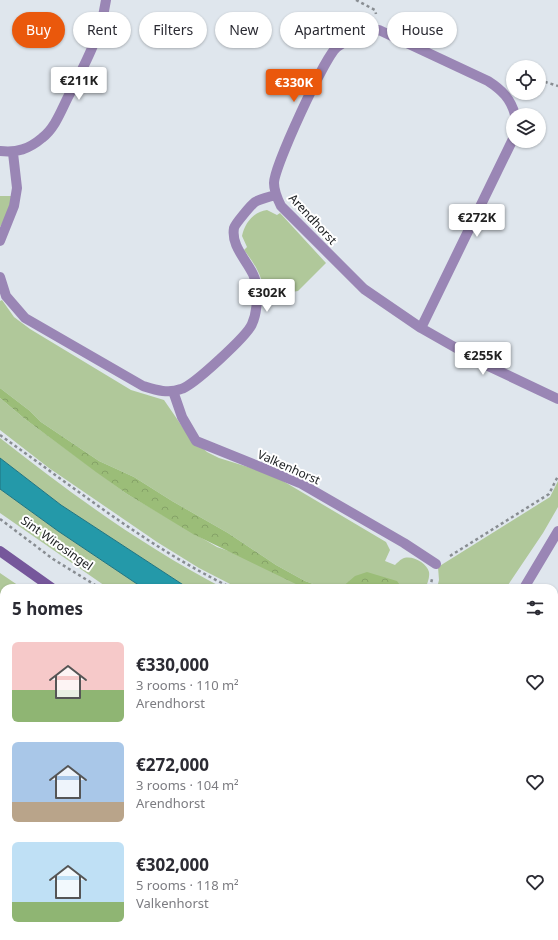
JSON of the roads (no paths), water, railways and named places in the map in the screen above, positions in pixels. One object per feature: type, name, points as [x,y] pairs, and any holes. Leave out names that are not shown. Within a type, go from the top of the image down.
[{"type":"main road","points":[[0,551],[46,584]]},
{"type":"street","points":[[0,151],[13,153],[29,148],[44,137],[57,120],[85,65],[96,38],[106,0]]},
{"type":"street","name":"Arendhorst","points":[[513,108],[512,104],[502,91],[488,81],[379,30],[364,32],[336,48],[326,62],[285,149],[274,181],[275,195],[281,206],[364,289],[421,328],[486,365],[558,399]]},
{"type":"street","points":[[421,328],[508,148]]},
{"type":"street","points":[[0,242],[14,206],[17,188],[16,168],[13,153]]},
{"type":"street","points":[[0,277],[6,296],[25,318],[143,386],[160,391],[183,389],[201,377],[252,326],[257,310],[257,286],[251,269],[233,238],[234,226],[255,202],[275,195]]},
{"type":"street","name":"Valkenhorst","points":[[173,391],[182,417],[196,441],[300,483],[436,564]]},
{"type":"street","points":[[526,584],[558,531]]},
{"type":"water","points":[[0,458],[61,505],[182,584],[137,584],[58,531],[0,489]]}]
